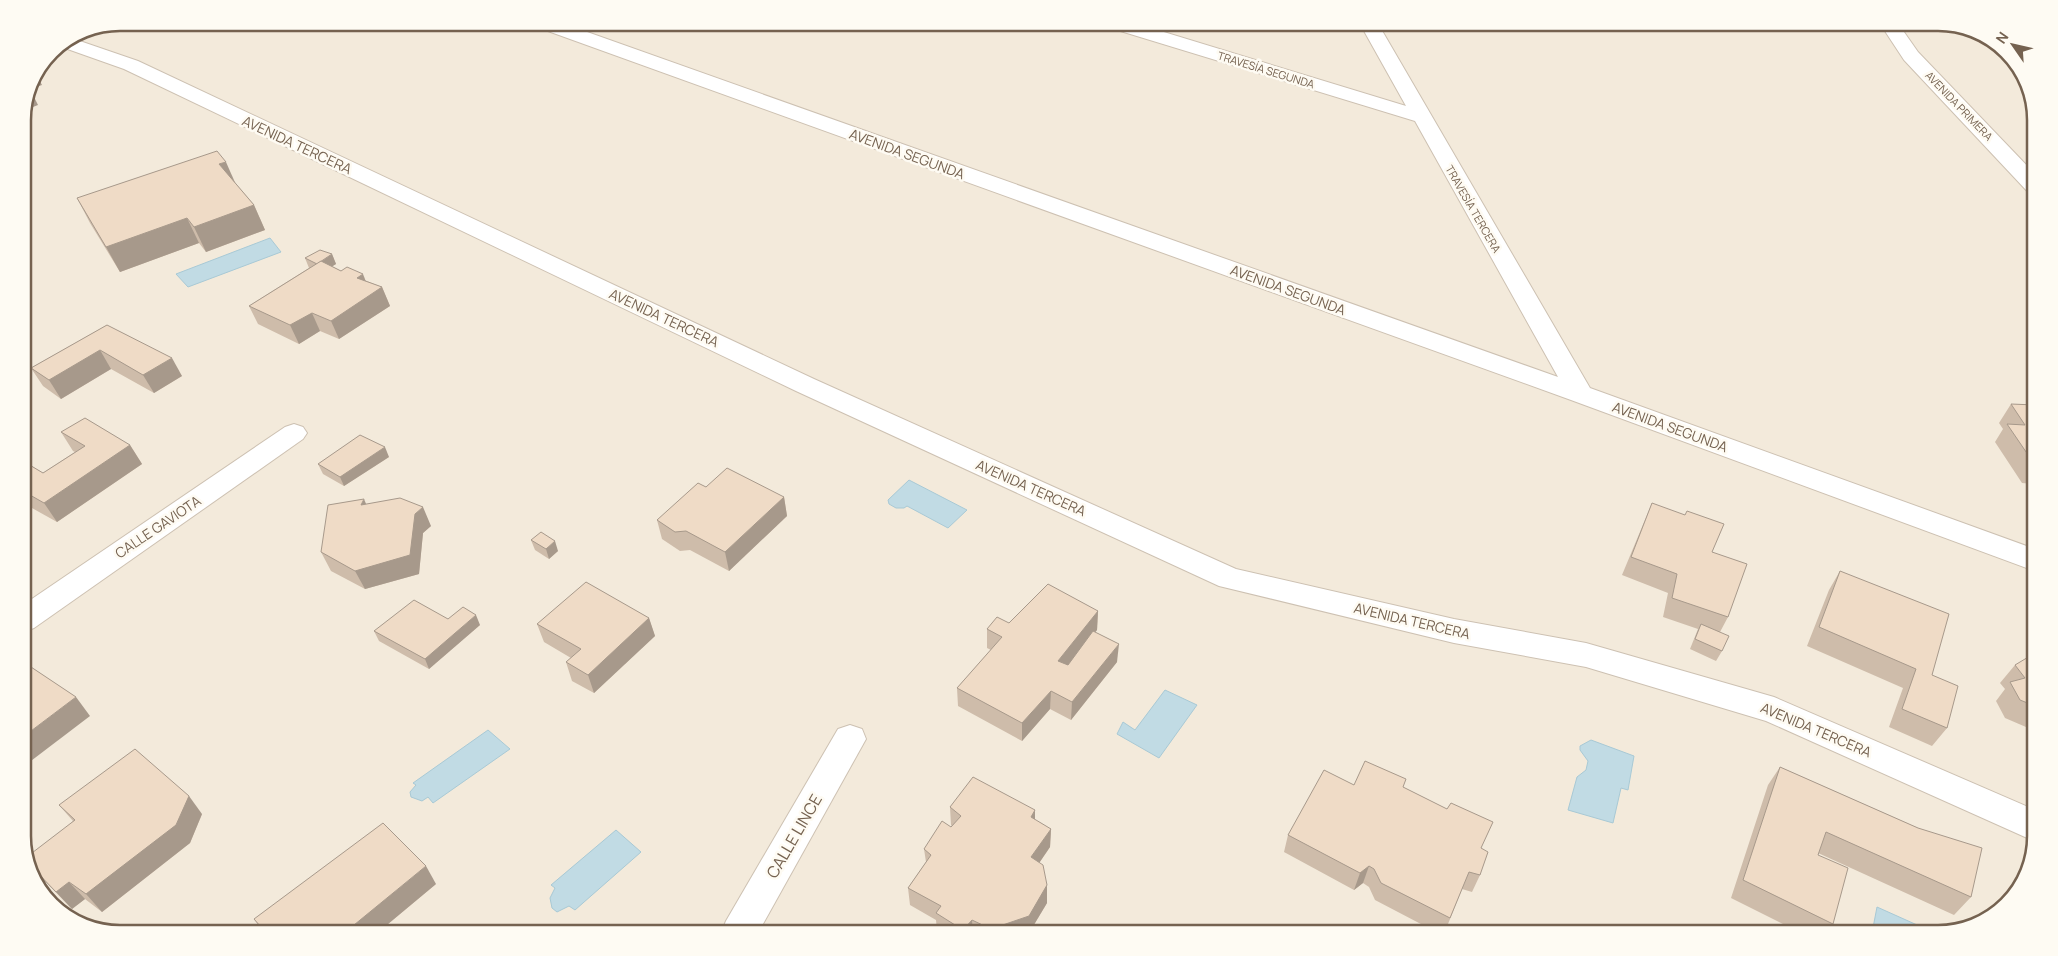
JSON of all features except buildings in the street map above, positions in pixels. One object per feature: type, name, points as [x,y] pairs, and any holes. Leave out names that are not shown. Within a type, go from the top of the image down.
[{"type":"street","name":"AVENIDA SEGUNDA","points":[[565,31],[1580,394],[2027,557]]},
{"type":"street","name":"TRAVESÍA SEGUNDA","points":[[1139,31],[1421,118]]},
{"type":"street","name":"TRAVESÍA TERCERA","points":[[1373,31],[1580,394]]},
{"type":"street","name":"AVENIDA PRIMERA","points":[[1894,31],[1911,56],[2027,178]]},
{"type":"street","name":"AVENIDA TERCERA","points":[[73,45],[131,65],[805,385],[1229,578],[1454,631],[1586,656],[1774,710],[2027,822]]},
{"type":"street","name":"CALLE GAVIOTA","points":[[31,615],[294,434]]},
{"type":"street","name":"CALLE LINCE","points":[[744,925],[850,739]]},
{"type":"shaded area","points":[[115,31],[1937,31],[1961,34],[1972,38],[1988,47],[1988,70],[2012,71],[2022,92],[2027,115],[2027,835],[2025,853],[2018,875],[2005,894],[1987,910],[1961,922],[1937,925],[121,925],[103,923],[86,918],[57,899],[46,885],[36,864],[31,841],[31,115],[34,97],[40,81],[57,57],[76,43],[103,33]]},
{"type":"water","points":[[270,238],[281,252],[188,287],[176,274]]},
{"type":"water","points":[[909,480],[967,510],[948,528],[907,506],[896,508],[889,504],[888,500]]},
{"type":"water","points":[[1165,690],[1197,705],[1159,758],[1117,734],[1123,722],[1135,730]]},
{"type":"water","points":[[488,730],[510,749],[433,803],[428,797],[422,801],[411,797],[410,792],[416,785],[413,783]]},
{"type":"water","points":[[1591,740],[1634,756],[1628,790],[1621,788],[1613,823],[1568,810],[1577,777],[1586,770],[1588,761],[1580,750],[1580,746]]},
{"type":"water","points":[[616,830],[641,852],[575,910],[569,906],[557,912],[552,908],[550,898],[555,888],[551,885]]},
{"type":"water","points":[[1877,907],[1917,925],[1874,925]]}]
